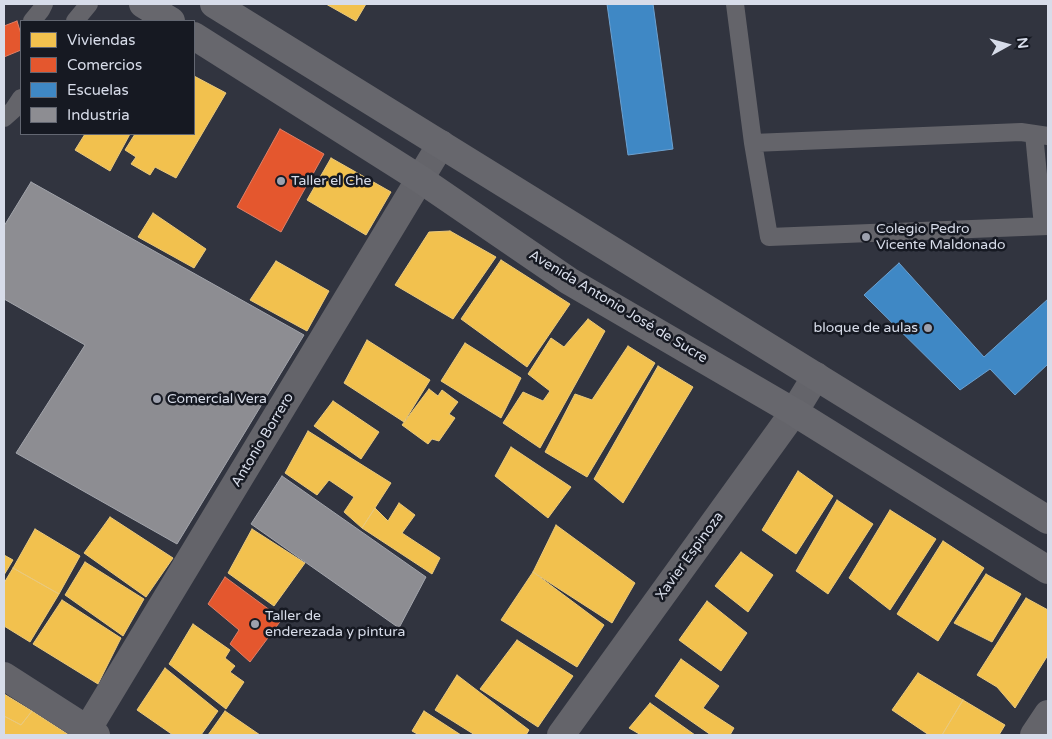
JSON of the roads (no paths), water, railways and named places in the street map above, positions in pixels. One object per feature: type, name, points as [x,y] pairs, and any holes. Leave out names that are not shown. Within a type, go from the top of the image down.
[{"type":"main road","points":[[143,4],[169,20]]},
{"type":"main road","points":[[214,4],[1048,520]]},
{"type":"main road","name":"Avenida Antonio José de Sucre","points":[[195,37],[420,179],[569,281],[794,412],[1048,570]]},
{"type":"street","name":"Antonio Borrero","points":[[89,734],[441,144]]},
{"type":"street","name":"Xavier Espinoza","points":[[561,735],[794,412],[816,376]]},
{"type":"street","points":[[4,676],[89,734]]},
{"type":"street","points":[[1034,735],[1048,714]]},
{"type":"lane","points":[[33,20],[44,4]]},
{"type":"lane","points":[[76,20],[89,4]]},
{"type":"lane","points":[[734,4],[753,143],[769,237],[1046,226],[1041,135],[1021,132],[753,143]]},
{"type":"lane","points":[[4,118],[13,110],[20,100]]},
{"type":"place","name":"Taller el Che","points":[[281,181]]},
{"type":"place","name":"Colegio Pedro Vicente Maldonado","points":[[866,237]]},
{"type":"place","name":"bloque de aulas","points":[[928,328]]},
{"type":"place","name":"Comercial Vera","points":[[157,399]]},
{"type":"place","name":"Taller de enderezada y pintura","points":[[255,624]]}]
